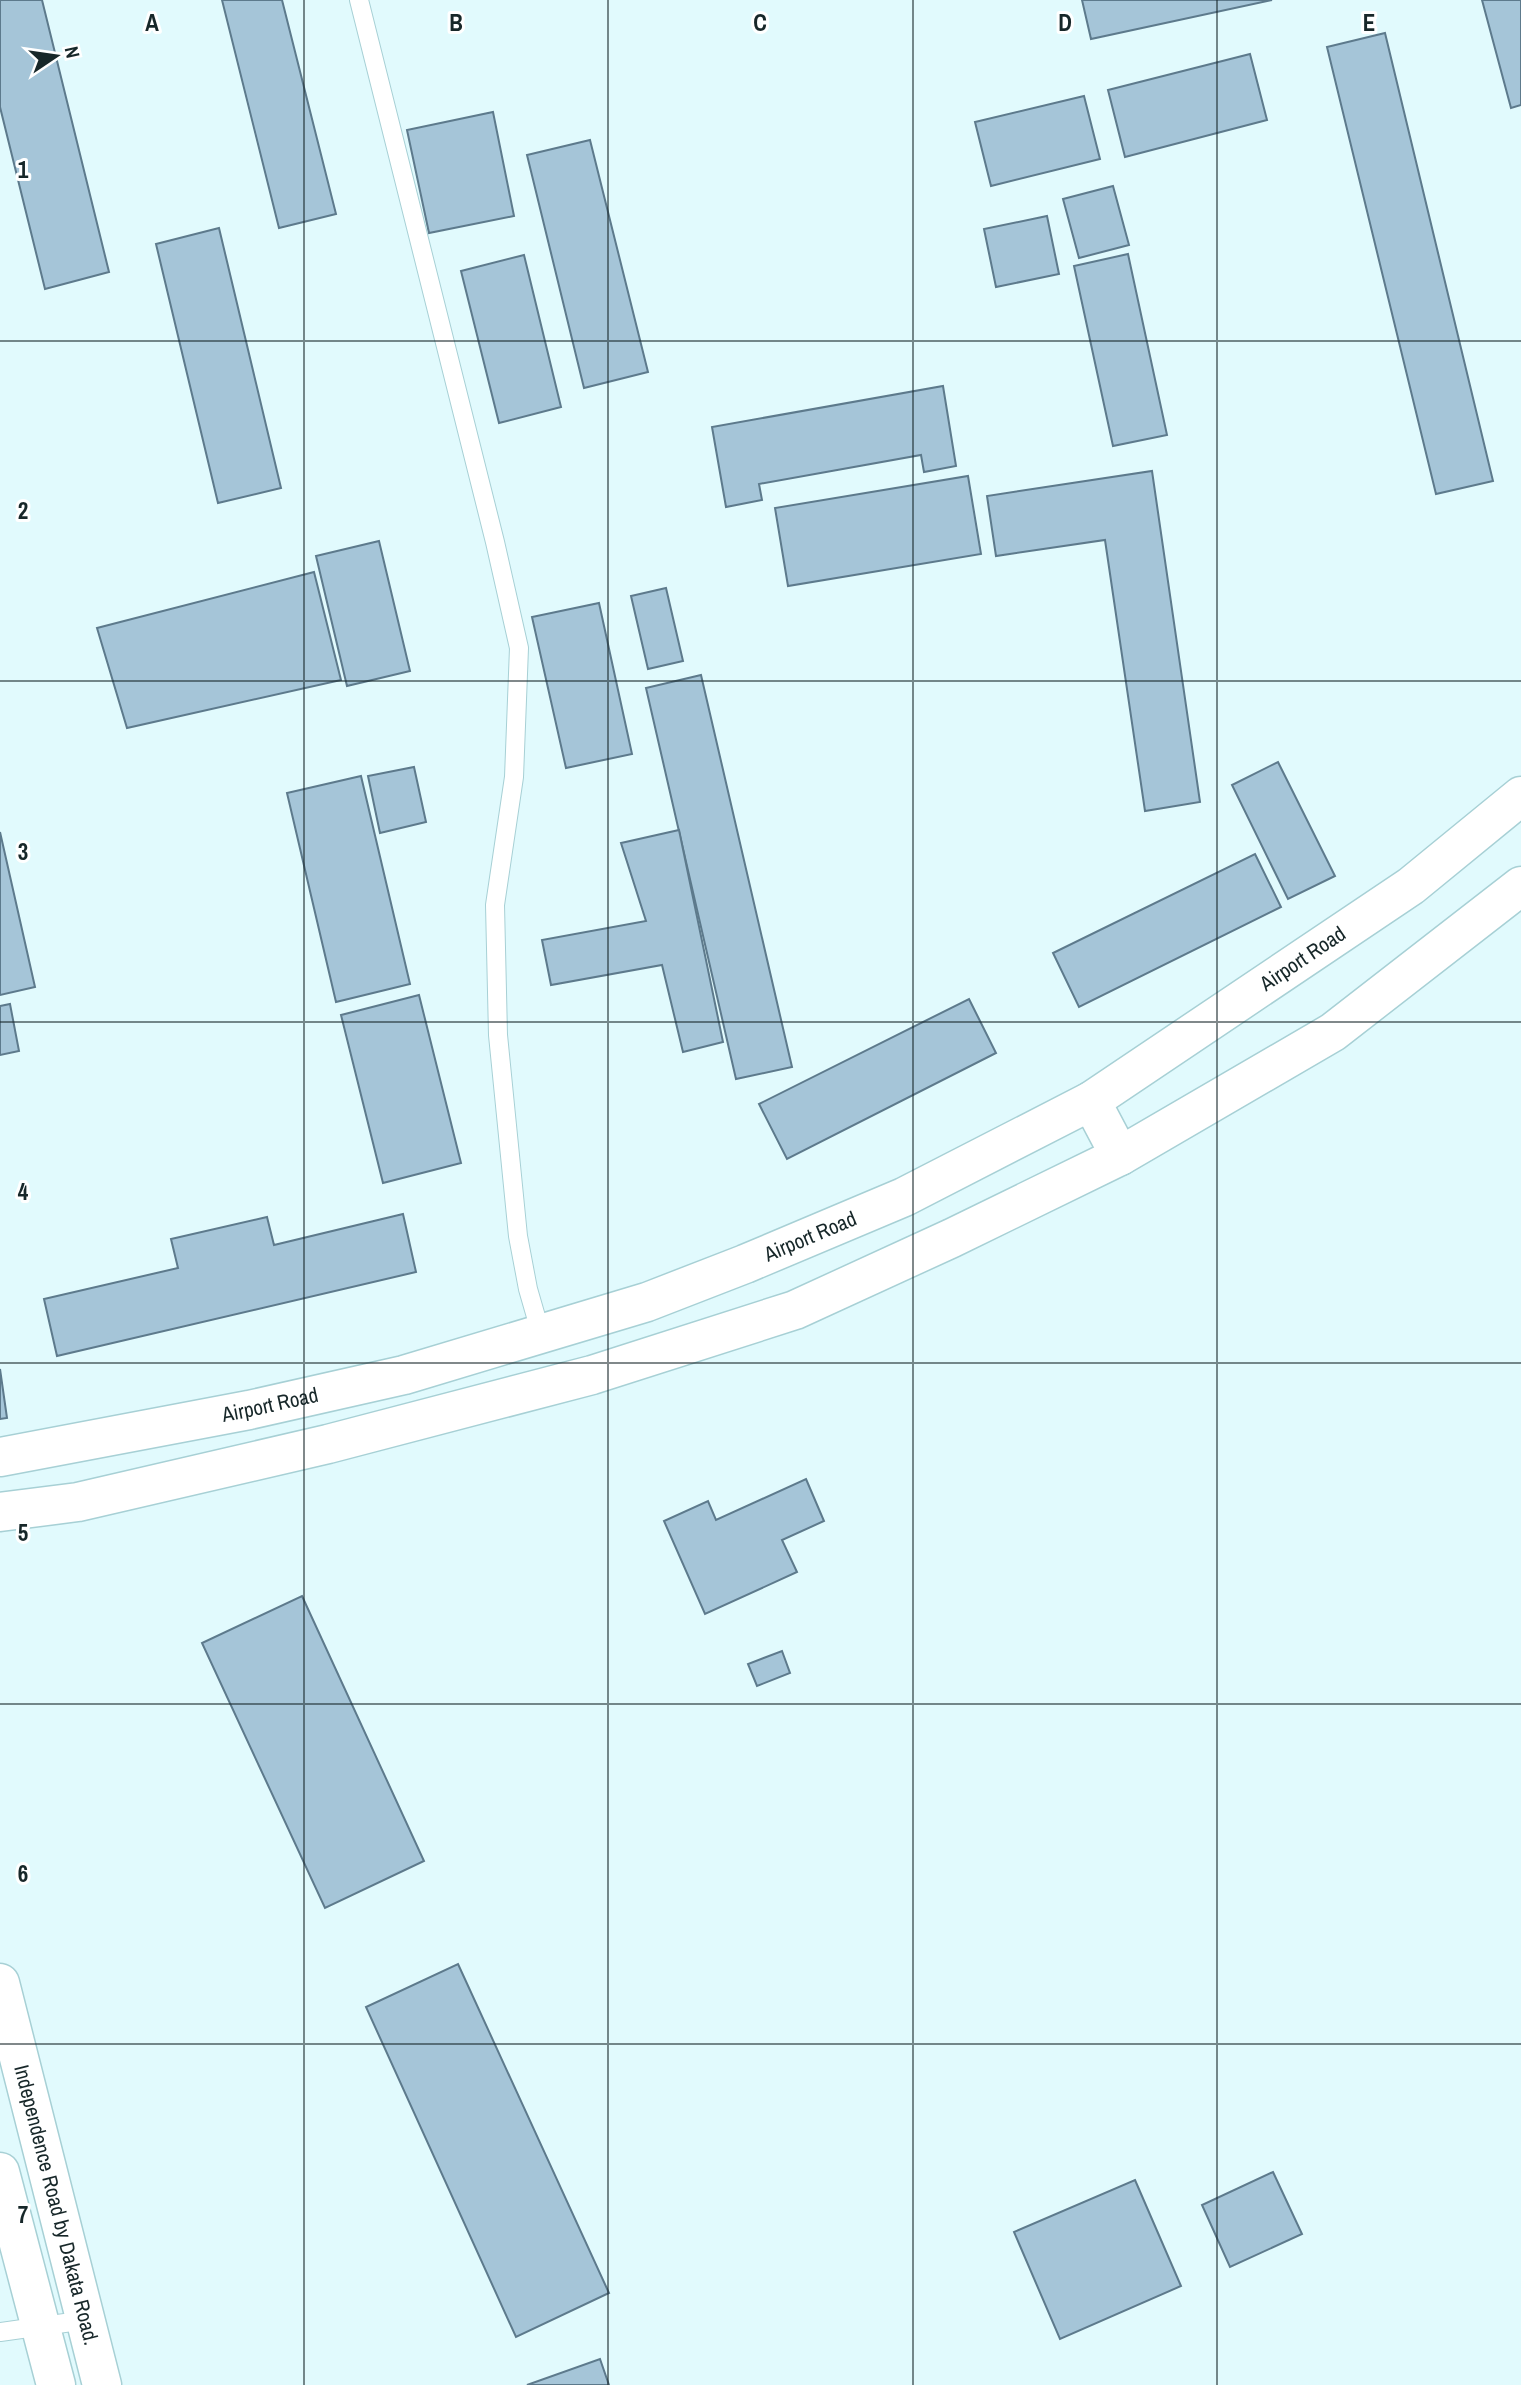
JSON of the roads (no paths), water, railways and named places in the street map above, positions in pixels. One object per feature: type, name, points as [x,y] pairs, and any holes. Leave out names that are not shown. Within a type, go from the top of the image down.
[{"type":"main road","name":"Airport Road","points":[[0,1457],[249,1410],[391,1378],[647,1302],[879,1207],[1091,1101],[1411,886],[1521,796]]},
{"type":"main road","points":[[0,1512],[78,1502],[328,1444],[592,1375],[795,1310],[953,1238],[1120,1156],[1333,1032],[1521,886]]},
{"type":"main road","points":[[1091,1101],[1120,1156]]},
{"type":"main road","name":"Independence Road by Dakata Road.","points":[[0,1983],[102,2385]]},
{"type":"main road","points":[[0,2172],[56,2385]]},
{"type":"lane","points":[[359,0],[495,542],[519,648],[513,776],[495,905],[498,1035],[518,1236],[528,1289],[541,1334]]},
{"type":"lane","points":[[0,2332],[86,2320]]}]
